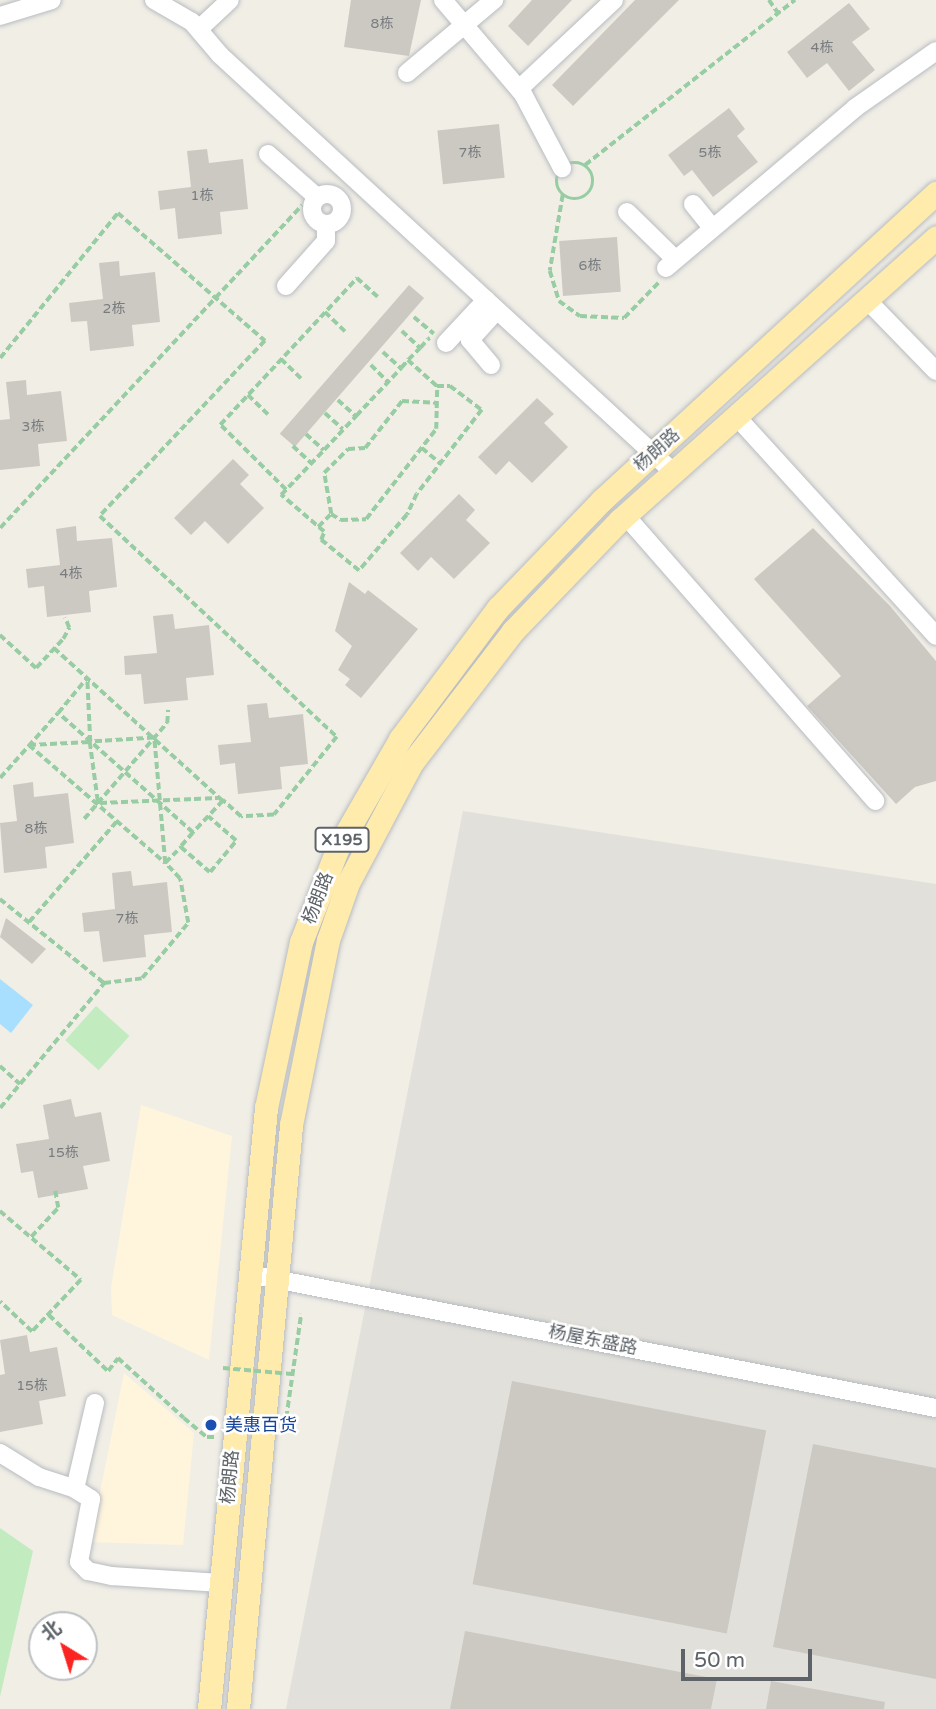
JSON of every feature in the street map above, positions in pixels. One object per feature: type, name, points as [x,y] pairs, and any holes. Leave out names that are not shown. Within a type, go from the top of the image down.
[{"type":"main road","name":"杨朗路","points":[[209,1709],[266,1108],[284,1010],[301,943],[338,847],[400,739],[455,662],[557,545],[936,193]]},
{"type":"main road","name":"杨朗路","points":[[238,1709],[277,1279],[301,1064],[328,940],[348,883],[382,813],[440,721],[513,631],[625,515],[936,237]]},
{"type":"street","points":[[0,16],[52,0]]},
{"type":"street","points":[[154,0],[184,15],[220,55],[673,472]]},
{"type":"street","points":[[199,29],[230,0]]},
{"type":"street","points":[[443,0],[519,89],[562,168]]},
{"type":"street","points":[[407,73],[462,24],[494,0]]},
{"type":"street","points":[[519,89],[614,0]]},
{"type":"street","points":[[627,212],[670,263],[855,108],[936,51]]},
{"type":"street","points":[[268,154],[316,199],[336,197],[353,177]]},
{"type":"street","points":[[326,224],[340,215],[336,197]]},
{"type":"street","points":[[316,199],[313,216],[326,224]]},
{"type":"street","points":[[693,204],[711,226]]},
{"type":"street","points":[[286,286],[326,241],[326,224]]},
{"type":"street","points":[[867,300],[936,371]]},
{"type":"street","points":[[441,339],[492,305]]},
{"type":"street","points":[[491,365],[470,340],[492,305]]},
{"type":"street","points":[[736,416],[936,636]]},
{"type":"street","points":[[625,515],[875,801]]},
{"type":"street","name":"杨屋东盛路","points":[[249,1274],[936,1408]]},
{"type":"street","points":[[75,1489],[95,1403]]},
{"type":"street","points":[[0,1453],[39,1477],[75,1489],[91,1500],[78,1547],[79,1562],[88,1571],[150,1580],[220,1583]]},
{"type":"path","points":[[769,0],[778,13]]},
{"type":"path","points":[[585,165],[795,0]]},
{"type":"path","points":[[563,195],[550,271],[559,301],[580,316],[624,318],[657,286],[670,263]]},
{"type":"path","points":[[0,528],[288,217],[306,201],[316,199]]},
{"type":"path","points":[[0,358],[118,213],[265,341],[100,516],[337,737],[274,815],[241,817],[54,648]]},
{"type":"path","points":[[286,490],[220,425],[357,278],[378,297]]},
{"type":"path","points":[[325,312],[345,331]]},
{"type":"path","points":[[414,317],[441,339]]},
{"type":"path","points":[[408,360],[437,386],[450,386],[482,410],[407,515],[359,571],[321,540],[324,533],[281,495],[312,463],[343,429],[356,416],[408,360],[420,348],[459,329]]},
{"type":"path","points":[[402,331],[420,348]]},
{"type":"path","points":[[383,352],[401,368]]},
{"type":"path","points":[[281,359],[301,378]]},
{"type":"path","points":[[371,365],[388,382]]},
{"type":"path","points":[[436,403],[402,401],[365,448],[348,449],[324,473],[331,514],[341,520],[366,519],[436,429],[437,386]]},
{"type":"path","points":[[248,395],[268,414]]},
{"type":"path","points":[[338,400],[356,416]]},
{"type":"path","points":[[325,413],[343,429]]},
{"type":"path","points":[[306,434],[324,450]]},
{"type":"path","points":[[293,446],[312,463]]},
{"type":"path","points":[[422,448],[441,464]]},
{"type":"path","points":[[318,527],[331,514]]},
{"type":"path","points":[[0,635],[36,668],[69,628],[65,618]]},
{"type":"path","points":[[0,778],[87,678]]},
{"type":"path","points":[[87,678],[90,741],[98,803]]},
{"type":"path","points":[[84,819],[167,723],[168,710]]},
{"type":"path","points":[[58,713],[193,833]]},
{"type":"path","points":[[29,746],[154,738]]},
{"type":"path","points":[[154,738],[165,863]]},
{"type":"path","points":[[0,1108],[104,983],[142,978],[188,923],[180,879],[98,803],[29,746]]},
{"type":"path","points":[[98,803],[221,799]]},
{"type":"path","points":[[165,863],[221,799]]},
{"type":"path","points":[[181,847],[210,872],[236,841],[208,817]]},
{"type":"path","points":[[29,922],[118,821]]},
{"type":"path","points":[[0,899],[104,983]]},
{"type":"path","points":[[0,1066],[20,1084]]},
{"type":"path","points":[[31,1237],[58,1208],[55,1191]]},
{"type":"path","points":[[0,1211],[81,1280],[32,1332],[0,1302]]},
{"type":"path","points":[[286,1423],[301,1314]]},
{"type":"path","points":[[49,1315],[107,1371],[118,1358],[207,1437],[234,1438]]},
{"type":"path","points":[[223,1368],[292,1374]]},
{"type":"shaded area","points":[[463,811],[936,884],[936,1709],[286,1709]]},
{"type":"shaded area","points":[[141,1105],[232,1136],[209,1360],[112,1315],[111,1288]]},
{"type":"shaded area","points":[[124,1373],[194,1433],[183,1545],[90,1542]]},
{"type":"green space","points":[[96,1006],[129,1036],[99,1070],[65,1040]]},
{"type":"green space","points":[[0,1528],[33,1551],[0,1697]]},
{"type":"water","points":[[0,979],[33,1005],[11,1033],[0,1024]]},
{"type":"building","points":[[351,0],[421,0],[409,56],[344,47]]},
{"type":"building","points":[[532,0],[572,0],[528,46],[508,26]]},
{"type":"building","points":[[635,0],[679,0],[573,106],[552,85]]},
{"type":"building","points":[[849,3],[870,29],[852,42],[875,70],[849,91],[827,63],[807,78],[787,52]]},
{"type":"building","points":[[729,108],[745,129],[737,136],[758,162],[713,197],[692,170],[684,176],[668,155]]},
{"type":"building","points":[[499,124],[505,178],[443,184],[437,130]]},
{"type":"building","points":[[207,149],[209,163],[243,159],[248,209],[220,212],[222,234],[178,239],[175,208],[160,210],[158,191],[191,187],[187,151]]},
{"type":"building","points":[[617,237],[621,292],[563,296],[559,241]]},
{"type":"building","points":[[119,261],[120,276],[155,272],[160,322],[132,325],[134,346],[90,351],[87,321],[71,322],[69,303],[103,299],[99,263]]},
{"type":"building","points":[[409,285],[424,298],[295,447],[280,434]]},
{"type":"building","points":[[26,380],[27,395],[61,391],[67,441],[38,444],[40,466],[0,470],[0,420],[10,419],[6,382]]},
{"type":"building","points":[[537,398],[554,414],[544,423],[568,447],[532,483],[509,461],[496,475],[478,457]]},
{"type":"building","points":[[233,459],[249,475],[240,484],[264,508],[228,544],[205,521],[191,535],[174,518]]},
{"type":"building","points":[[459,494],[475,510],[466,520],[490,543],[454,579],[431,557],[418,571],[400,553]]},
{"type":"building","points":[[76,526],[77,541],[112,538],[117,587],[89,591],[91,612],[47,617],[44,586],[28,588],[26,569],[60,565],[56,529]]},
{"type":"building","points":[[813,528],[890,606],[936,661],[936,781],[915,787],[896,804],[807,706],[841,676],[754,579]]},
{"type":"building","points":[[349,582],[365,594],[368,590],[418,629],[361,698],[345,685],[350,679],[338,670],[352,646],[335,631]]},
{"type":"building","points":[[173,614],[175,629],[209,625],[214,675],[186,678],[188,700],[144,704],[141,674],[125,675],[124,656],[157,653],[153,616]]},
{"type":"building","points":[[267,703],[269,718],[303,714],[308,764],[280,767],[282,789],[238,794],[235,763],[220,765],[218,745],[251,742],[247,705]]},
{"type":"building","points":[[33,782],[34,797],[68,793],[74,843],[45,847],[47,868],[4,873],[0,823],[17,821],[13,785]]},
{"type":"building","points":[[131,871],[133,886],[167,882],[172,932],[144,935],[146,957],[103,962],[99,931],[84,932],[82,913],[115,909],[112,873]]},
{"type":"building","points":[[6,918],[46,949],[32,964],[0,937]]},
{"type":"building","points":[[71,1099],[75,1117],[101,1112],[110,1161],[83,1166],[88,1189],[38,1198],[33,1171],[21,1173],[16,1144],[49,1139],[43,1105]]},
{"type":"building","points":[[27,1335],[30,1352],[57,1347],[66,1396],[39,1401],[43,1424],[0,1432],[0,1375],[5,1374],[0,1340]]},
{"type":"building","points":[[512,1381],[766,1430],[727,1634],[473,1584]]},
{"type":"building","points":[[813,1444],[936,1468],[936,1679],[773,1647]]},
{"type":"building","points":[[465,1631],[717,1679],[711,1709],[450,1709]]},
{"type":"building","points":[[771,1681],[885,1702],[884,1709],[766,1709]]},
{"type":"place","name":"美惠百货","points":[[211,1425]]}]
